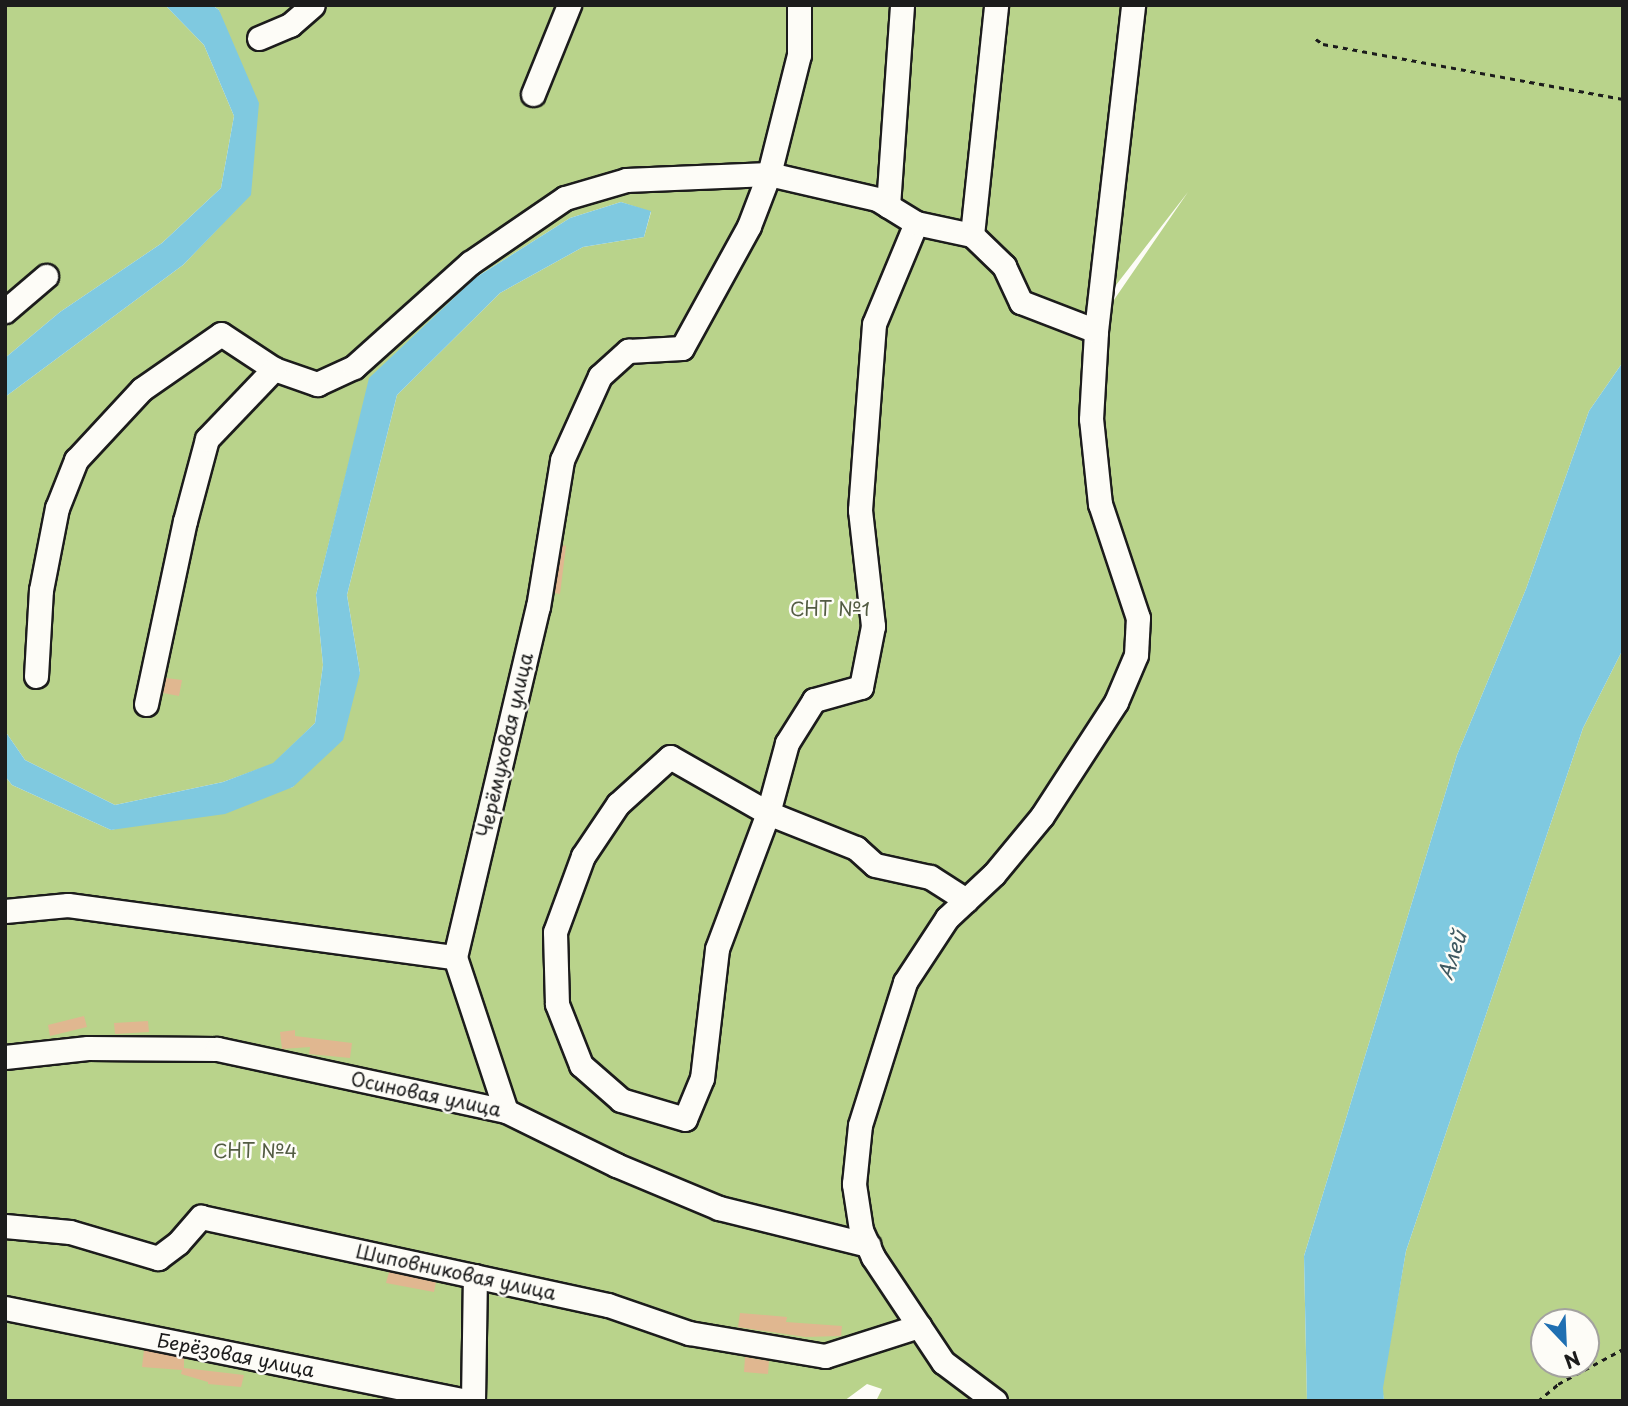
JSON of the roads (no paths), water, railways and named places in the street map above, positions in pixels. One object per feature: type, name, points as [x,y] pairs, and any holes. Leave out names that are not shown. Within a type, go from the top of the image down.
[{"type":"street","points":[[259,38],[289,25],[313,5]]},
{"type":"street","points":[[533,94],[569,5]]},
{"type":"street","points":[[769,174],[799,55],[799,5]]},
{"type":"street","points":[[888,206],[902,5]]},
{"type":"street","points":[[972,235],[996,5]]},
{"type":"street","points":[[995,1401],[943,1362],[919,1326],[861,1230],[854,1184],[860,1125],[905,982],[947,918],[994,874],[1042,816],[1116,702],[1136,655],[1138,618],[1100,504],[1091,418],[1096,331],[1133,5]]},
{"type":"street","points":[[36,676],[41,590],[57,508],[76,460],[142,389],[221,334],[275,369],[317,384],[354,367],[470,263],[565,198],[626,180],[769,174],[877,199],[916,223],[972,235],[1004,266],[1021,302],[1096,331]]},
{"type":"street","name":"Черёмуховая улица","points":[[454,957],[538,607],[562,460],[600,376],[628,351],[682,348],[749,226],[769,174]]},
{"type":"street","points":[[916,223],[874,324],[860,510],[873,626],[861,687],[814,700],[787,743],[768,813],[717,949],[702,1077],[685,1119],[621,1100],[581,1065],[556,1004],[555,932],[583,856],[618,804],[670,757],[768,813],[856,848],[875,865],[930,877],[965,900]]},
{"type":"street","points":[[5,311],[46,276]]},
{"type":"street","points":[[146,704],[185,521],[207,439],[275,369]]},
{"type":"street","points":[[5,911],[68,905],[454,957],[506,1111]]},
{"type":"street","name":"Осиновая улица","points":[[5,1057],[88,1048],[217,1048],[506,1111],[616,1165],[719,1208],[868,1245]]},
{"type":"street","name":"Шиповниковая улица","points":[[5,1226],[70,1232],[158,1258],[178,1243],[201,1217],[608,1305],[689,1334],[825,1356],[919,1326]]},
{"type":"street","points":[[473,1401],[475,1276]]},
{"type":"street","name":"Берёзовая улица","points":[[5,1308],[467,1401]]},
{"type":"water","points":[[165,5],[212,5],[219,10],[259,103],[251,195],[183,265],[5,397],[5,358],[60,312],[162,243],[221,188],[234,116],[204,45]]},
{"type":"water","points":[[621,202],[651,211],[644,237],[583,247],[500,293],[397,395],[347,595],[360,673],[343,740],[293,787],[225,814],[111,830],[12,785],[5,776],[5,731],[25,760],[115,805],[223,782],[273,763],[315,723],[323,665],[316,595],[369,378],[475,278],[570,218]]},
{"type":"water","name":"Алей","points":[[1623,362],[1623,649],[1583,728],[1406,1251],[1383,1388],[1384,1401],[1307,1401],[1304,1256],[1457,755],[1526,589],[1589,411]]},
{"type":"park label","name":"СНТ №1","points":[[830,609]]},
{"type":"park label","name":"СНТ №4","points":[[255,1151]]}]
